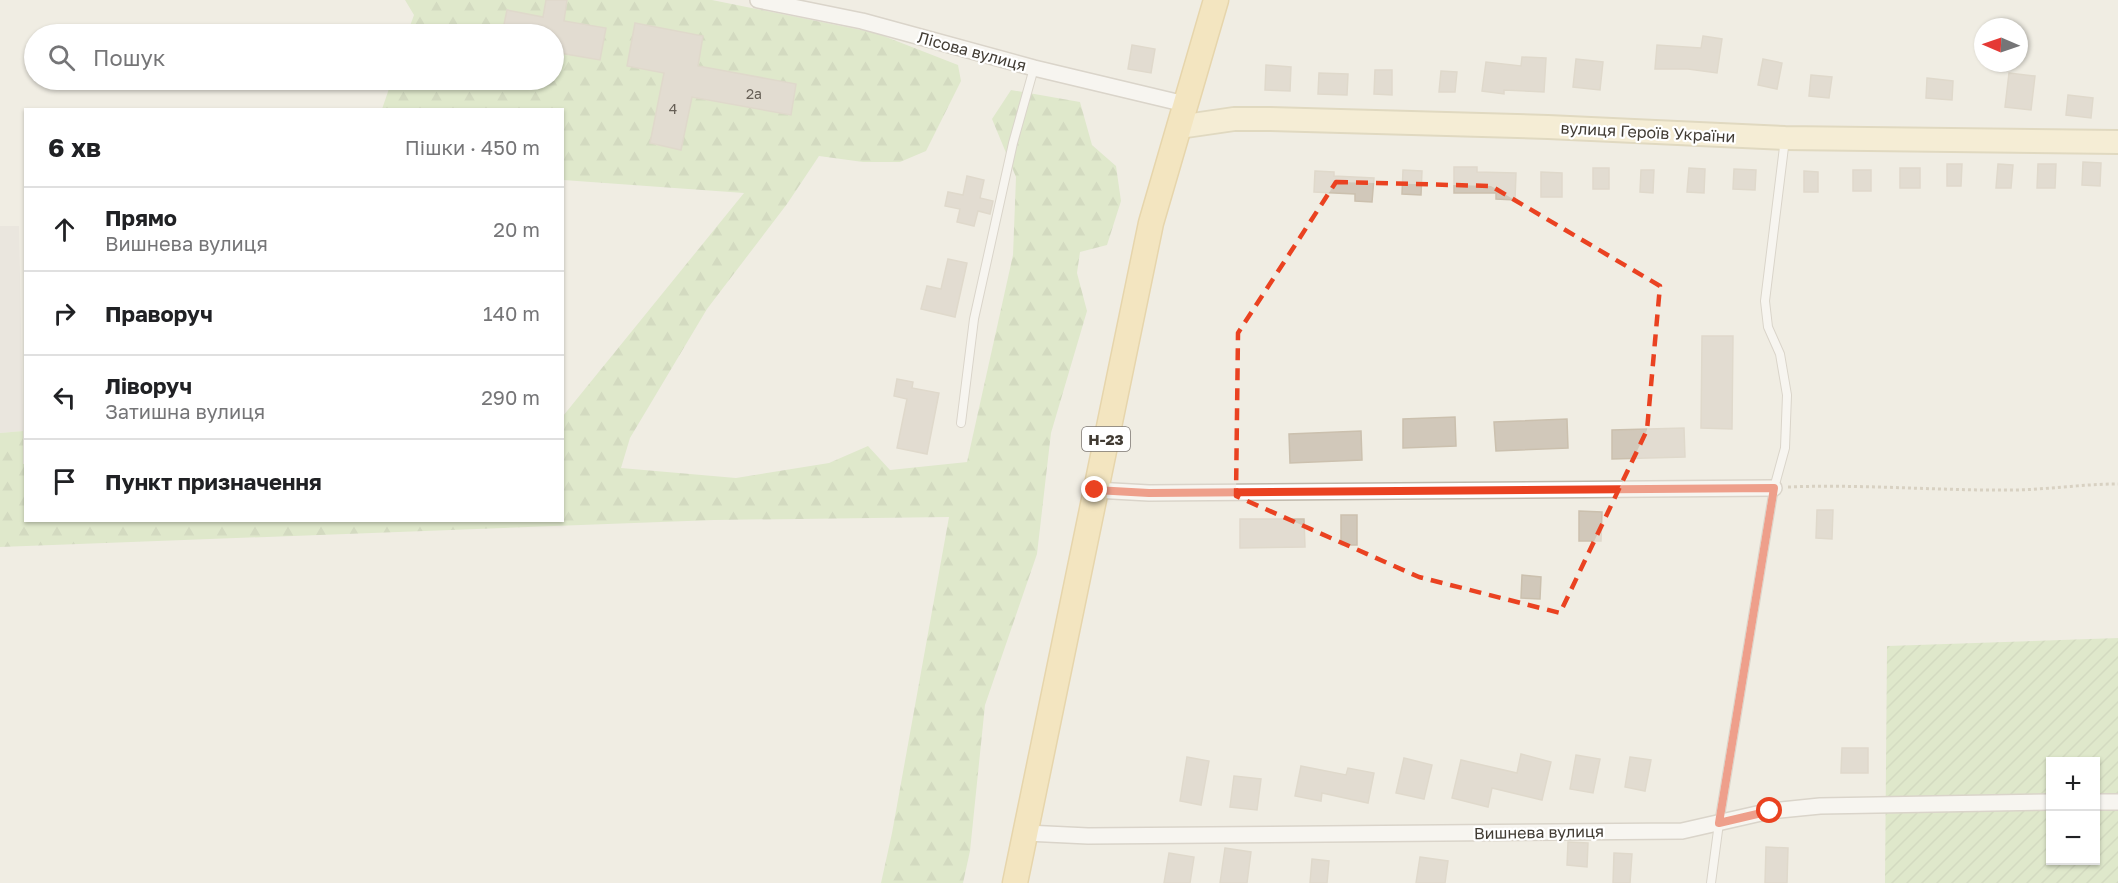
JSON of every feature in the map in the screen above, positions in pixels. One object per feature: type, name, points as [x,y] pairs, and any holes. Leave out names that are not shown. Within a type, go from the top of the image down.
[{"type":"main road","name":"Н-23","points":[[1015,883],[1151,224],[1216,0]]},
{"type":"street","name":"Лісова вулиця","points":[[758,0],[797,4],[862,21],[1034,68],[1182,115]]},
{"type":"street","name":"вулиця Героїв України","points":[[1182,115],[1234,119],[1548,127],[1785,138],[2118,142]]},
{"type":"street","points":[[1095,490],[1149,493],[1774,488]]},
{"type":"street","name":"Вишнева вулиця","points":[[1026,833],[1088,836],[1682,831],[1770,811],[1820,806],[2046,802]]},
{"type":"street","points":[[2100,802],[2118,802]]},
{"type":"lane","points":[[961,423],[974,319],[1013,143],[1034,68]]},
{"type":"lane","points":[[1711,883],[1774,488],[1785,448],[1787,395],[1780,354],[1768,327],[1765,301],[1785,138]]},
{"type":"path","points":[[1774,488],[1834,485],[2019,490],[2118,484]]},
{"type":"highlighted area","points":[[1336,182],[1491,186],[1660,286],[1647,430],[1560,613],[1419,577],[1236,496],[1238,333]]},
{"type":"shaded area","points":[[0,226],[19,226],[23,431],[0,433]]},
{"type":"green space","points":[[405,0],[712,0],[876,33],[958,65],[961,81],[926,151],[900,162],[863,162],[819,156],[787,204],[707,309],[630,438],[621,468],[736,478],[829,463],[868,446],[890,470],[967,462],[1013,255],[1016,177],[992,119],[1011,90],[1080,102],[1092,145],[1116,166],[1121,201],[1107,245],[1080,252],[1077,273],[1087,311],[1051,433],[1037,554],[985,705],[970,851],[963,883],[881,883],[949,517],[714,520],[0,547],[0,433],[23,431],[24,522],[564,522],[564,415],[744,193],[564,180],[564,108],[382,108],[389,90],[564,90],[564,24],[411,24],[414,15]]},
{"type":"green space","points":[[2118,638],[2118,883],[1885,883],[1887,646]]},
{"type":"building","points":[[546,0],[567,0],[564,21],[606,28],[600,60],[564,54],[564,24],[504,24],[507,10],[543,17]]},
{"type":"building","points":[[635,23],[703,36],[698,66],[796,84],[791,115],[692,97],[681,150],[650,143],[664,73],[627,66]]},
{"type":"building","points":[[1703,36],[1722,39],[1717,73],[1688,69],[1655,69],[1657,45],[1701,48]]},
{"type":"building","points":[[1132,45],[1155,49],[1151,73],[1128,69]]},
{"type":"building","points":[[1522,57],[1546,58],[1544,92],[1504,90],[1504,94],[1482,91],[1486,62],[1521,66]]},
{"type":"building","points":[[1576,59],[1603,62],[1600,90],[1573,87]]},
{"type":"building","points":[[1763,59],[1782,63],[1777,89],[1758,85]]},
{"type":"building","points":[[1266,65],[1291,67],[1290,91],[1265,90]]},
{"type":"building","points":[[1375,70],[1392,70],[1392,95],[1374,94]]},
{"type":"building","points":[[1441,71],[1457,72],[1455,92],[1439,92]]},
{"type":"building","points":[[1319,73],[1348,74],[1347,95],[1318,94]]},
{"type":"building","points":[[2009,73],[2035,76],[2031,110],[2005,107]]},
{"type":"building","points":[[1811,75],[1832,77],[1829,98],[1809,96]]},
{"type":"building","points":[[1927,78],[1953,81],[1952,100],[1926,98]]},
{"type":"building","points":[[2068,95],[2093,98],[2091,118],[2066,115]]},
{"type":"building","points":[[2083,162],[2101,163],[2100,186],[2082,185]]},
{"type":"building","points":[[1947,164],[1962,164],[1961,186],[1947,186]]},
{"type":"building","points":[[1998,164],[2013,165],[2011,188],[1996,188]]},
{"type":"building","points":[[2038,164],[2056,164],[2055,188],[2037,188]]},
{"type":"building","points":[[1454,167],[1477,167],[1477,172],[1516,173],[1515,200],[1496,199],[1496,193],[1454,193]]},
{"type":"building","points":[[1593,168],[1609,168],[1609,189],[1593,189]]},
{"type":"building","points":[[1689,168],[1705,169],[1704,193],[1687,192]]},
{"type":"building","points":[[1900,168],[1920,168],[1920,188],[1900,188]]},
{"type":"building","points":[[1734,169],[1756,170],[1755,190],[1733,189]]},
{"type":"building","points":[[1403,170],[1422,171],[1421,195],[1402,194]]},
{"type":"building","points":[[1641,170],[1654,170],[1653,193],[1640,192]]},
{"type":"building","points":[[1853,170],[1871,170],[1871,191],[1853,191]]},
{"type":"building","points":[[1315,171],[1334,172],[1334,176],[1374,178],[1372,202],[1355,201],[1355,194],[1314,192]]},
{"type":"building","points":[[1804,171],[1818,172],[1818,192],[1804,192]]},
{"type":"building","points":[[1541,172],[1562,173],[1562,197],[1541,197]]},
{"type":"building","points":[[967,176],[984,180],[980,198],[993,201],[990,214],[978,211],[974,226],[957,222],[960,209],[945,206],[948,192],[963,195]]},
{"type":"building","points":[[948,259],[967,263],[955,317],[921,309],[927,286],[941,289]]},
{"type":"building","points":[[1702,336],[1733,336],[1732,429],[1701,428]]},
{"type":"building","points":[[897,379],[913,382],[912,388],[939,393],[927,454],[897,448],[907,399],[894,396]]},
{"type":"building","points":[[1455,417],[1456,446],[1403,448],[1403,419]]},
{"type":"building","points":[[1567,419],[1568,448],[1496,451],[1494,422]]},
{"type":"building","points":[[1684,428],[1685,457],[1612,459],[1612,430]]},
{"type":"building","points":[[1361,431],[1362,460],[1290,463],[1289,434]]},
{"type":"building","points":[[1817,510],[1833,510],[1832,539],[1816,538]]},
{"type":"building","points":[[1579,511],[1602,512],[1601,541],[1579,541]]},
{"type":"building","points":[[1341,515],[1357,515],[1357,545],[1341,545]]},
{"type":"building","points":[[1240,519],[1304,519],[1305,547],[1240,548]]},
{"type":"building","points":[[1522,575],[1541,577],[1540,599],[1521,598]]},
{"type":"building","points":[[1842,748],[1868,748],[1868,773],[1841,773]]},
{"type":"building","points":[[1521,754],[1551,762],[1542,800],[1492,788],[1488,807],[1452,798],[1461,760],[1517,773]]},
{"type":"building","points":[[1576,755],[1600,759],[1593,793],[1570,789]]},
{"type":"building","points":[[1187,757],[1209,761],[1201,805],[1180,801]]},
{"type":"building","points":[[1630,757],[1651,760],[1645,791],[1625,787]]},
{"type":"building","points":[[1404,758],[1432,765],[1424,799],[1396,793]]},
{"type":"building","points":[[1301,766],[1346,775],[1348,768],[1374,773],[1368,803],[1322,793],[1321,801],[1295,796]]},
{"type":"building","points":[[1234,776],[1261,779],[1257,810],[1230,807]]},
{"type":"building","points":[[1568,842],[1588,843],[1587,867],[1567,865]]},
{"type":"building","points":[[1766,847],[1788,848],[1787,883],[1765,883]]},
{"type":"building","points":[[1225,848],[1251,852],[1247,883],[1220,883]]},
{"type":"building","points":[[1169,853],[1194,857],[1190,883],[1164,883]]},
{"type":"building","points":[[1614,853],[1632,854],[1630,883],[1613,883]]},
{"type":"building","points":[[1420,857],[1448,861],[1445,883],[1416,883]]},
{"type":"building","points":[[1312,859],[1329,861],[1327,883],[1310,883]]},
{"type":"route","points":[[1095,490],[1149,493],[1774,488],[1719,823],[1770,811]]}]
